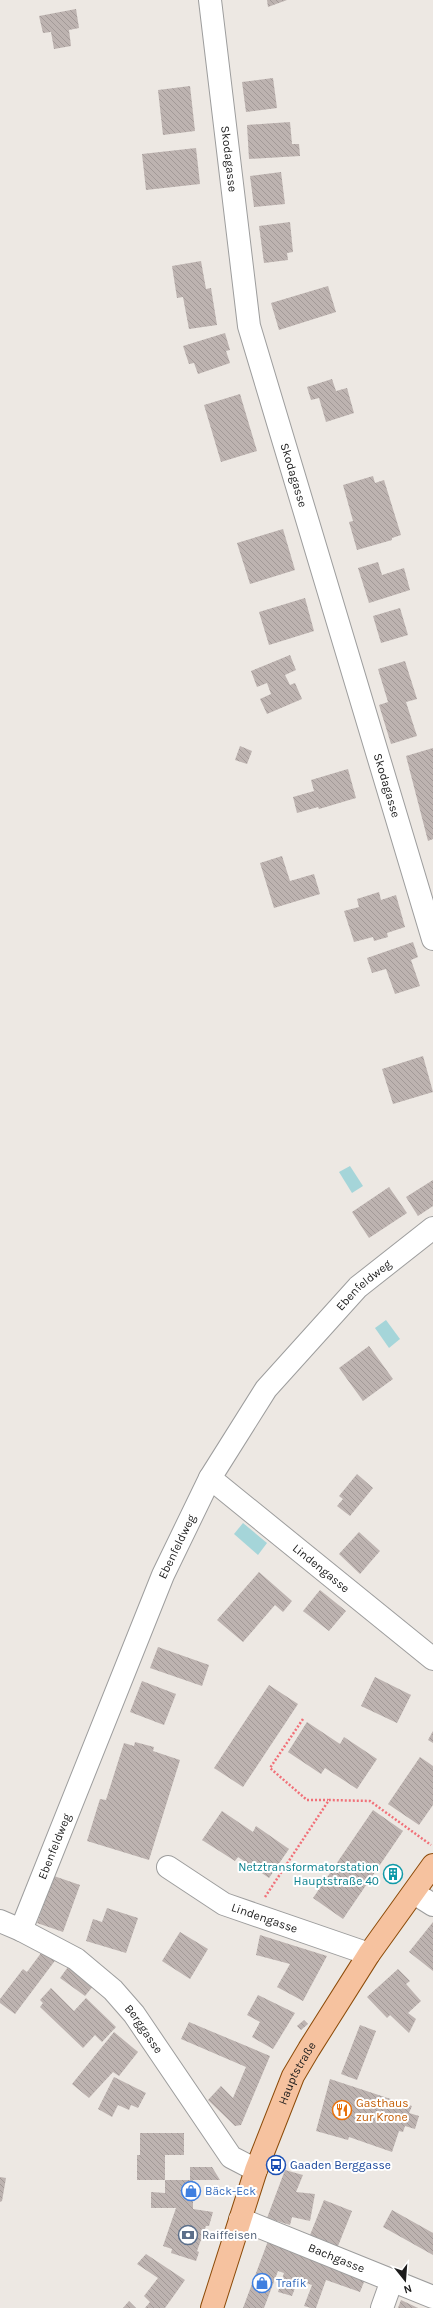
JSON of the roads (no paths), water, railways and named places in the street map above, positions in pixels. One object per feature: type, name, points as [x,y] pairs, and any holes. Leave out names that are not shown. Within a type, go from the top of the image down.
[{"type":"main road","name":"Hauptstraße","points":[[212,2308],[256,2170],[294,2076],[308,2049],[370,1954],[433,1865]]},
{"type":"street","name":"Skodagasse","points":[[210,0],[249,326],[433,939]]},
{"type":"street","name":"Ebenfeldweg","points":[[20,1930],[163,1575],[210,1478],[266,1389],[358,1287],[433,1228]]},
{"type":"street","name":"Lindengasse","points":[[210,1478],[433,1659]]},
{"type":"street","name":"Lindengasse","points":[[168,1867],[224,1904],[370,1954]]},
{"type":"street","points":[[414,1893],[433,1905]]},
{"type":"street","name":"Berggasse","points":[[0,1921],[76,1960],[114,1990],[134,2014],[231,2157],[256,2170]]},
{"type":"street","name":"Bachgasse","points":[[240,2219],[433,2297]]},
{"type":"street","points":[[382,2308],[392,2280]]},
{"type":"water","points":[[350,1166],[363,1186],[352,1193],[339,1172]]},
{"type":"water","points":[[386,1320],[400,1339],[389,1348],[375,1328]]},
{"type":"water","points":[[243,1523],[267,1543],[258,1555],[234,1534]]},
{"type":"place","name":"Netztransformatorstation Hauptstraße 40","points":[[393,1874]]},
{"type":"place","name":"Gasthaus zur Krone","points":[[342,2110]]},
{"type":"place","name":"Gaaden Berggasse","points":[[276,2165]]},
{"type":"place","name":"Bäck-Eck","points":[[191,2191]]},
{"type":"place","name":"Raiffeisen","points":[[188,2235]]},
{"type":"place","name":"Trafik","points":[[262,2283]]}]
